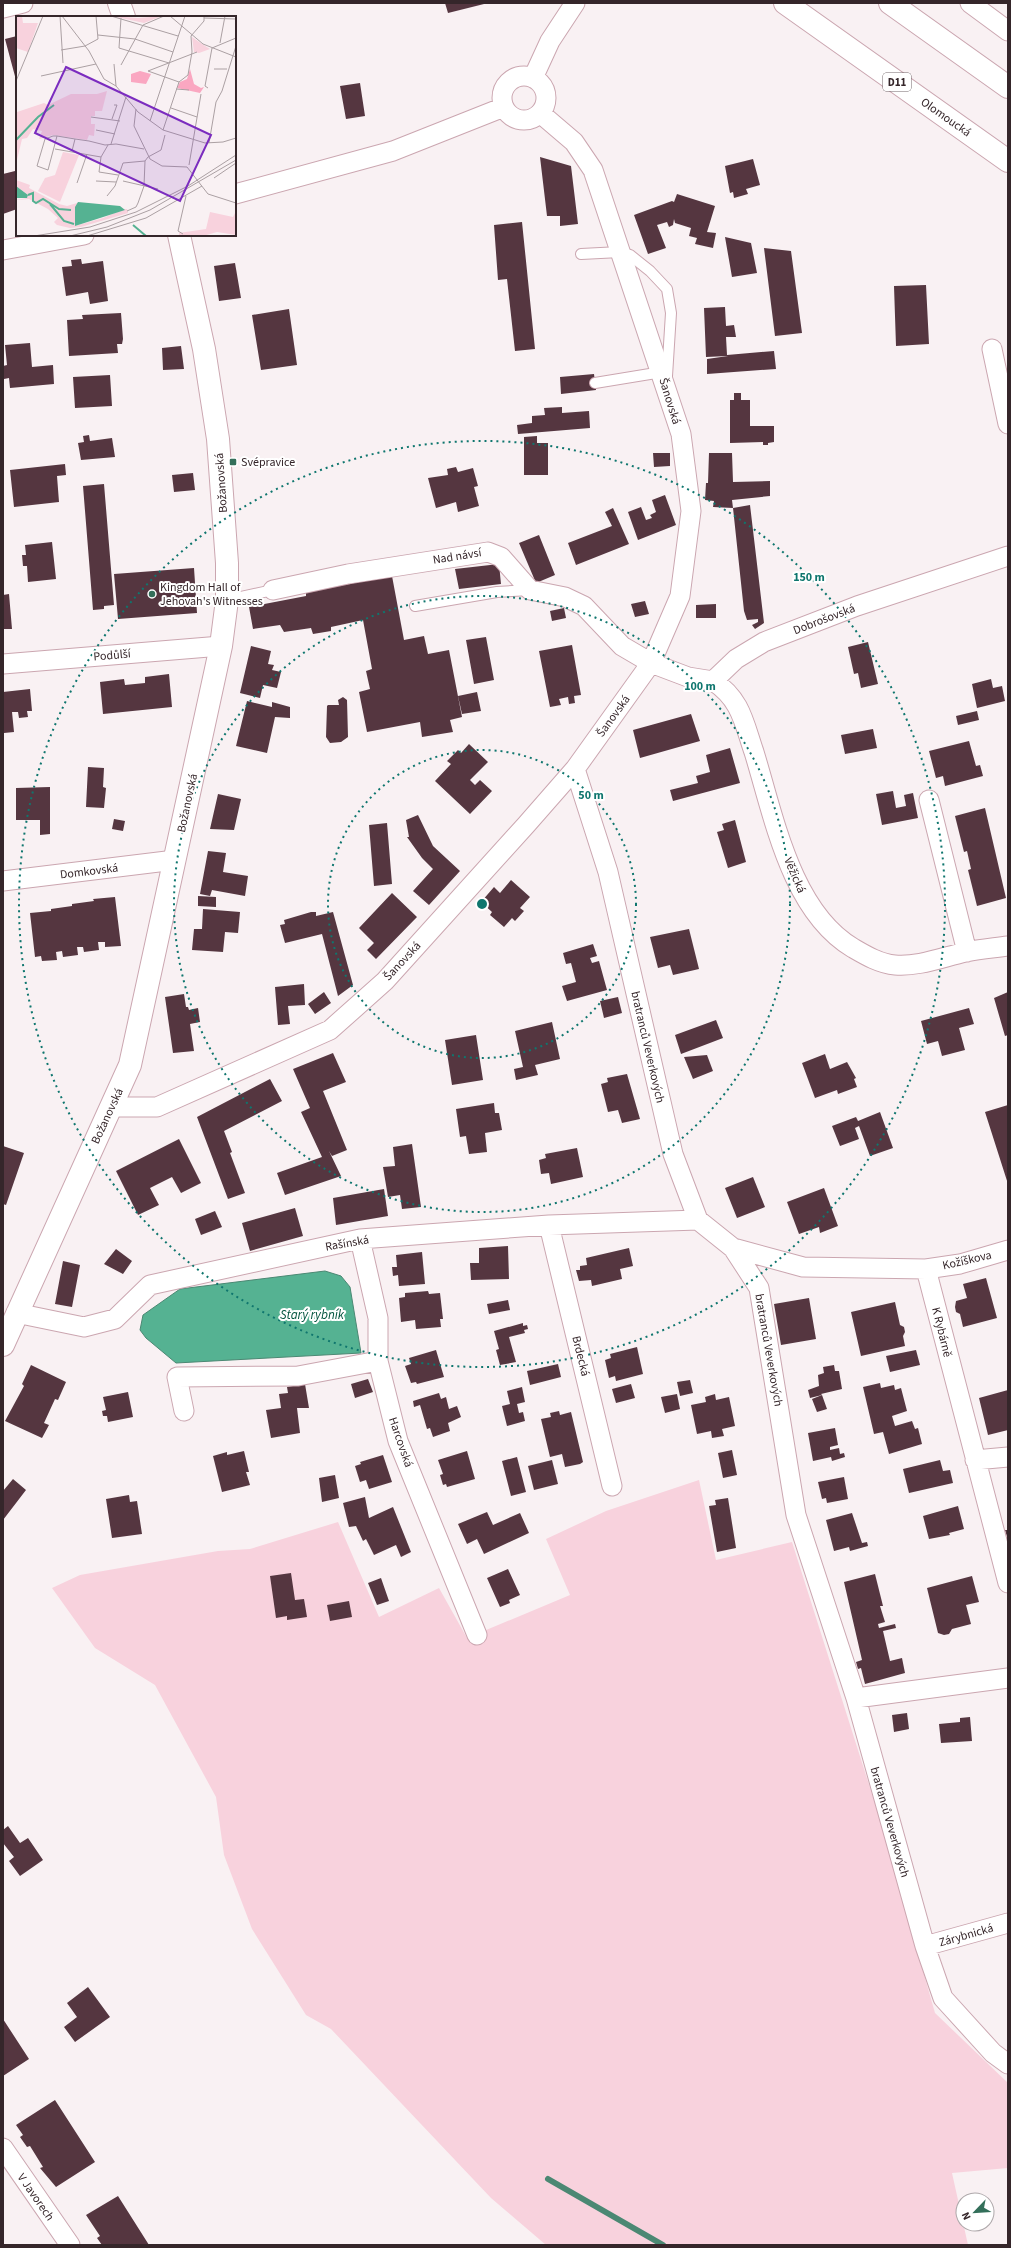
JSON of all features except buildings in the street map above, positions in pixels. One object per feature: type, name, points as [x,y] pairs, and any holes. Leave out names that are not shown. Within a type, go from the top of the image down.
[{"type":"main road","points":[[119,3],[124,16]]},
{"type":"main road","name":"Olomoucká","points":[[785,3],[1008,161]]},
{"type":"main road","points":[[890,3],[1008,87]]},
{"type":"main road","name":"Božanovská","points":[[3,1345],[16,1313],[130,1065],[221,646],[227,600],[218,440],[204,349],[179,236]]},
{"type":"street","points":[[3,8],[23,3]]},
{"type":"street","points":[[533,78],[550,41],[575,3]]},
{"type":"street","points":[[970,3],[1008,31]]},
{"type":"street","points":[[522,76],[533,78],[540,83],[545,91],[545,105],[540,113],[527,120],[518,120],[510,115],[504,107],[502,97],[508,82],[522,76]]},
{"type":"street","points":[[236,194],[393,151],[504,107]]},
{"type":"street","name":"Šanovská","points":[[111,1107],[157,1107],[330,1030],[385,981],[575,769],[651,664],[680,596],[690,511],[681,434],[594,170],[574,142],[540,113]]},
{"type":"street","points":[[3,250],[79,236]]},
{"type":"street","points":[[992,349],[1008,424]]},
{"type":"street","name":"Nad návsí","points":[[273,590],[348,574],[488,552],[501,557],[530,590]]},
{"type":"street","name":"Dobrošovská","points":[[713,682],[736,659],[764,642],[857,606],[1008,556]]},
{"type":"street","points":[[530,590],[565,597],[584,606],[622,646],[651,664],[688,677],[713,682]]},
{"type":"street","name":"Podůlší","points":[[3,664],[221,646]]},
{"type":"street","name":"Věžická","points":[[713,682],[727,690],[735,700],[745,726],[790,866],[806,900],[832,933],[868,957],[894,966],[919,964],[968,952],[1008,946]]},
{"type":"street","name":"bratranců Veverkových","points":[[575,769],[608,872],[673,1154],[698,1220],[733,1248],[759,1288],[796,1515],[856,1698],[925,1946],[943,1998],[993,2053],[1008,2064]]},
{"type":"street","points":[[929,800],[968,952]]},
{"type":"street","name":"Domkovská","points":[[3,881],[175,860]]},
{"type":"street","name":"Rašínská","points":[[16,1313],[84,1327],[115,1319],[150,1285],[360,1239],[549,1225],[698,1220]]},
{"type":"street","name":"Brdecká","points":[[549,1225],[612,1486]]},
{"type":"street","name":"Harcovská","points":[[360,1239],[378,1318],[378,1361],[398,1441],[477,1635]]},
{"type":"street","points":[[733,1248],[803,1267],[926,1269]]},
{"type":"street","name":"Kožíškova","points":[[926,1269],[960,1264],[1008,1250]]},
{"type":"street","name":"K Rybárně","points":[[926,1269],[1008,1583]]},
{"type":"street","points":[[184,1411],[177,1377],[298,1376],[378,1361]]},
{"type":"street","points":[[975,1460],[1008,1457]]},
{"type":"street","points":[[856,1698],[1008,1678]]},
{"type":"street","name":"Zárybnická","points":[[925,1946],[1008,1923]]},
{"type":"street","name":"V Javorech","points":[[3,2148],[70,2245]]},
{"type":"lane","points":[[581,254],[620,252],[630,255],[650,270],[667,289],[671,313],[664,379],[595,383]]},
{"type":"lane","name":"Nad návsí","points":[[227,600],[273,590]]},
{"type":"lane","points":[[415,606],[497,592],[530,590]]},
{"type":"shaded area","points":[[699,1480],[716,1560],[792,1542],[878,1813],[935,2013],[1008,2083],[1008,2168],[952,2173],[956,2192],[955,2192],[955,2232],[965,2232],[968,2245],[546,2245],[491,2198],[331,2029],[306,2015],[252,1929],[224,1855],[216,1797],[155,1685],[95,1648],[52,1588],[80,1575],[218,1551],[250,1549],[338,1522],[379,1617],[439,1588],[467,1638],[570,1595],[546,1539],[606,1511]]},
{"type":"water","name":"Starý rybník","points":[[325,1271],[341,1276],[350,1287],[361,1353],[176,1363],[146,1338],[140,1330],[143,1315],[180,1289]]},
{"type":"waterway","points":[[548,2179],[663,2245]]},
{"type":"place","name":"Svépravice","points":[[233,462]]},
{"type":"place","name":"Kingdom Hall of Jehovah's Witnesses","points":[[152,594]]}]
